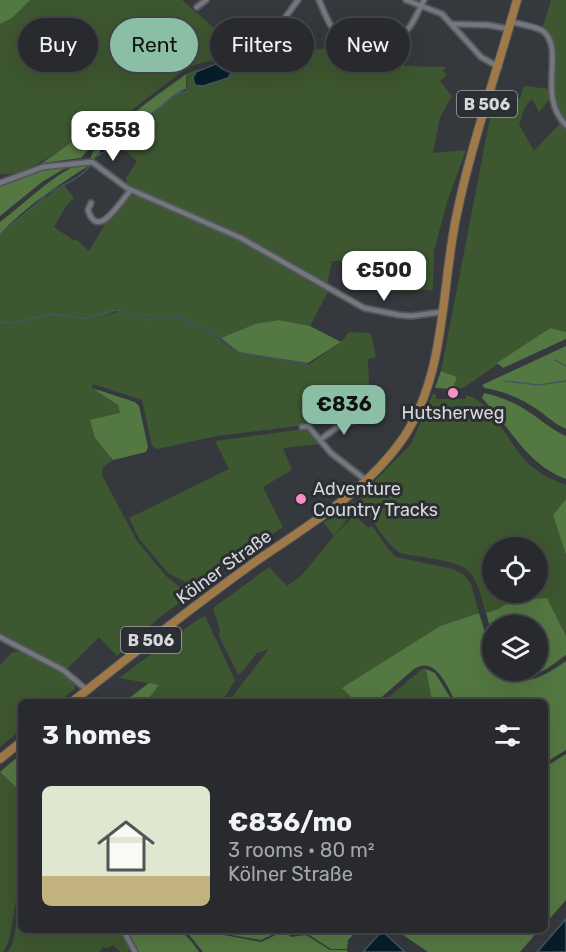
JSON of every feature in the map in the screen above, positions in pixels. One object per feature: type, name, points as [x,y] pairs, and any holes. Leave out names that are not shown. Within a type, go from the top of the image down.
[{"type":"main road","name":"Kölner Straße","points":[[76,699],[195,606],[351,495],[366,481],[404,436],[418,408],[433,367],[456,218],[517,0]]},
{"type":"main road","points":[[0,759],[18,744]]},
{"type":"street","points":[[197,7],[206,0]]},
{"type":"street","points":[[285,18],[298,0]]},
{"type":"street","points":[[319,0],[335,31],[340,37],[350,40],[397,38],[409,27],[424,0]]},
{"type":"street","points":[[406,0],[442,14],[481,57],[498,67]]},
{"type":"street","points":[[452,24],[510,26],[542,30],[554,42],[559,60],[553,99],[559,117],[566,125]]},
{"type":"street","points":[[0,183],[35,169],[86,161],[99,165],[130,190],[241,237],[364,308],[382,313],[411,316],[442,312]]},
{"type":"street","points":[[91,203],[88,210],[90,216],[95,221],[102,222],[108,218],[130,190]]},
{"type":"street","points":[[320,440],[336,428],[360,418]]},
{"type":"street","points":[[302,427],[308,426],[331,453],[366,481]]},
{"type":"street","points":[[0,637],[63,670],[87,690]]},
{"type":"street","points":[[125,933],[135,952]]},
{"type":"green space","points":[[0,0],[30,0],[12,18],[0,24]]},
{"type":"green space","points":[[30,0],[182,0],[210,24],[210,61],[198,64],[198,18],[110,18],[110,72],[181,72],[103,132],[95,125],[36,165],[10,174],[0,174],[0,24],[12,18]]},
{"type":"green space","points":[[551,0],[566,0],[566,122],[554,98],[552,49],[542,29]]},
{"type":"green space","points":[[326,48],[326,72],[410,72],[410,66],[446,67],[443,71],[447,75],[440,81],[452,96],[440,118],[433,153],[466,150],[447,202],[434,251],[433,290],[387,292],[387,262],[332,261],[327,286],[241,236],[127,187],[126,178],[137,161],[117,144],[175,95],[187,91],[186,74],[197,72],[194,74],[194,84],[200,87],[222,72],[314,72],[314,49]]},
{"type":"green space","points":[[186,74],[186,89],[127,129],[100,149],[100,153],[93,160],[91,159],[94,151],[116,128]]},
{"type":"green space","points":[[526,86],[550,89],[551,98],[539,112],[532,99],[525,107],[519,124],[534,151],[561,122],[566,128],[566,332],[549,328],[465,387],[453,389],[457,377],[441,371],[489,123],[497,91],[520,99],[523,88]]},
{"type":"green space","points":[[96,125],[103,132],[81,158],[42,163]]},
{"type":"green space","points":[[90,162],[88,166],[31,205],[0,234],[0,222],[43,187],[68,170]]},
{"type":"green space","points":[[72,164],[42,182],[0,216],[0,187],[43,169]]},
{"type":"green space","points":[[63,184],[74,198],[66,206],[54,227],[75,241],[76,239],[89,251],[121,202],[133,193],[240,239],[329,290],[310,326],[279,320],[255,324],[221,338],[181,318],[149,319],[119,310],[104,316],[53,314],[0,322],[0,236],[14,222]]},
{"type":"green space","points":[[119,311],[149,320],[181,319],[220,339],[238,354],[308,365],[341,342],[349,332],[371,333],[376,357],[368,359],[369,385],[319,395],[307,422],[297,426],[217,436],[157,449],[152,446],[142,400],[93,384],[92,388],[118,405],[120,413],[95,438],[113,460],[103,467],[102,475],[137,541],[166,576],[190,595],[160,617],[117,656],[99,637],[66,670],[0,635],[0,323],[52,315],[101,317]]},
{"type":"green space","points":[[279,320],[310,326],[341,342],[308,363],[239,352],[221,338],[255,324]]},
{"type":"green space","points":[[550,328],[566,332],[566,339],[503,368],[497,363]]},
{"type":"green space","points":[[566,346],[566,429],[519,399],[482,385]]},
{"type":"green space","points":[[441,371],[457,377],[453,389],[435,388]]},
{"type":"green space","points":[[92,388],[135,402],[139,406],[148,447],[146,452],[113,460],[95,438],[90,420],[120,413],[118,405]]},
{"type":"green space","points":[[484,393],[519,406],[566,436],[566,479],[529,455],[482,398]]},
{"type":"green space","points":[[433,394],[436,394],[436,399],[466,399],[466,395],[475,399],[492,415],[529,464],[537,471],[566,485],[566,499],[553,515],[566,555],[566,636],[548,600],[548,537],[482,537],[482,600],[473,577],[461,566],[401,553],[395,549],[383,536],[360,496],[411,444]]},
{"type":"green space","points":[[305,429],[311,432],[320,444],[283,448],[292,470],[263,487],[283,527],[228,565],[199,589],[168,573],[140,540],[129,518],[229,469],[215,441]]},
{"type":"green space","points":[[566,499],[566,555],[553,515]]},
{"type":"green space","points":[[353,501],[358,506],[334,536],[323,522],[331,519]]},
{"type":"green space","points":[[355,515],[368,528],[372,526],[396,557],[453,569],[464,575],[471,584],[479,613],[440,626],[343,688],[353,699],[230,699],[269,649],[257,653],[238,674],[219,636],[220,630],[213,608],[269,567],[287,586],[301,576],[334,536]]},
{"type":"green space","points":[[548,600],[566,636],[566,655],[548,667],[548,615],[487,615],[486,613],[507,603],[548,603]]},
{"type":"green space","points":[[483,603],[507,603],[498,609],[486,613]]},
{"type":"green space","points":[[479,613],[482,623],[482,681],[548,681],[548,672],[566,661],[566,750],[548,761],[548,699],[454,699],[445,681],[435,669],[429,666],[414,669],[379,699],[353,699],[342,688],[440,626]]},
{"type":"green space","points":[[205,616],[235,680],[224,699],[148,699],[159,685],[119,678]]},
{"type":"green space","points":[[21,651],[61,672],[75,685],[75,689],[62,699],[18,699],[18,732],[0,747],[0,665],[13,652]]},
{"type":"green space","points":[[422,669],[426,669],[431,699],[387,699]]},
{"type":"green space","points":[[426,669],[435,673],[451,699],[431,699]]},
{"type":"green space","points":[[149,683],[159,685],[148,699],[128,699]]},
{"type":"green space","points":[[566,754],[566,900],[548,921],[548,765]]},
{"type":"green space","points":[[18,757],[18,789],[0,772]]},
{"type":"green space","points":[[0,772],[18,789],[18,888],[9,941],[3,952],[0,952]]},
{"type":"green space","points":[[18,914],[18,933],[124,933],[131,948],[128,952],[120,952],[113,945],[108,948],[102,947],[100,952],[8,952],[13,942]]},
{"type":"green space","points":[[126,933],[183,933],[199,952],[137,952]]},
{"type":"green space","points":[[187,933],[218,933],[261,942],[280,933],[286,933],[291,937],[306,935],[330,950],[347,950],[347,952],[203,952]]},
{"type":"green space","points":[[220,933],[276,933],[261,940]]},
{"type":"green space","points":[[306,933],[355,933],[348,940],[347,949],[331,949]]},
{"type":"green space","points":[[400,933],[536,933],[520,952],[428,952]]},
{"type":"water","points":[[210,66],[210,72],[231,73],[228,78],[203,86],[195,85],[193,78],[198,71]]},
{"type":"water","points":[[175,95],[117,144],[94,158],[100,153],[100,149]]},
{"type":"water","points":[[566,919],[566,952],[537,952]]},
{"type":"water","points":[[380,933],[384,933],[405,952],[363,952]]},
{"type":"waterway","points":[[0,235],[46,195],[75,179],[90,166]]},
{"type":"waterway","points":[[0,322],[10,323],[53,314],[85,318],[119,310],[149,320],[181,318],[221,338],[238,353],[307,364]]},
{"type":"waterway","points":[[555,360],[566,366]]},
{"type":"waterway","points":[[505,381],[538,385],[566,381]]},
{"type":"place","name":"Hutsherweg","points":[[453,393]]},
{"type":"place","name":"Adventure Country Tracks","points":[[301,499]]}]
